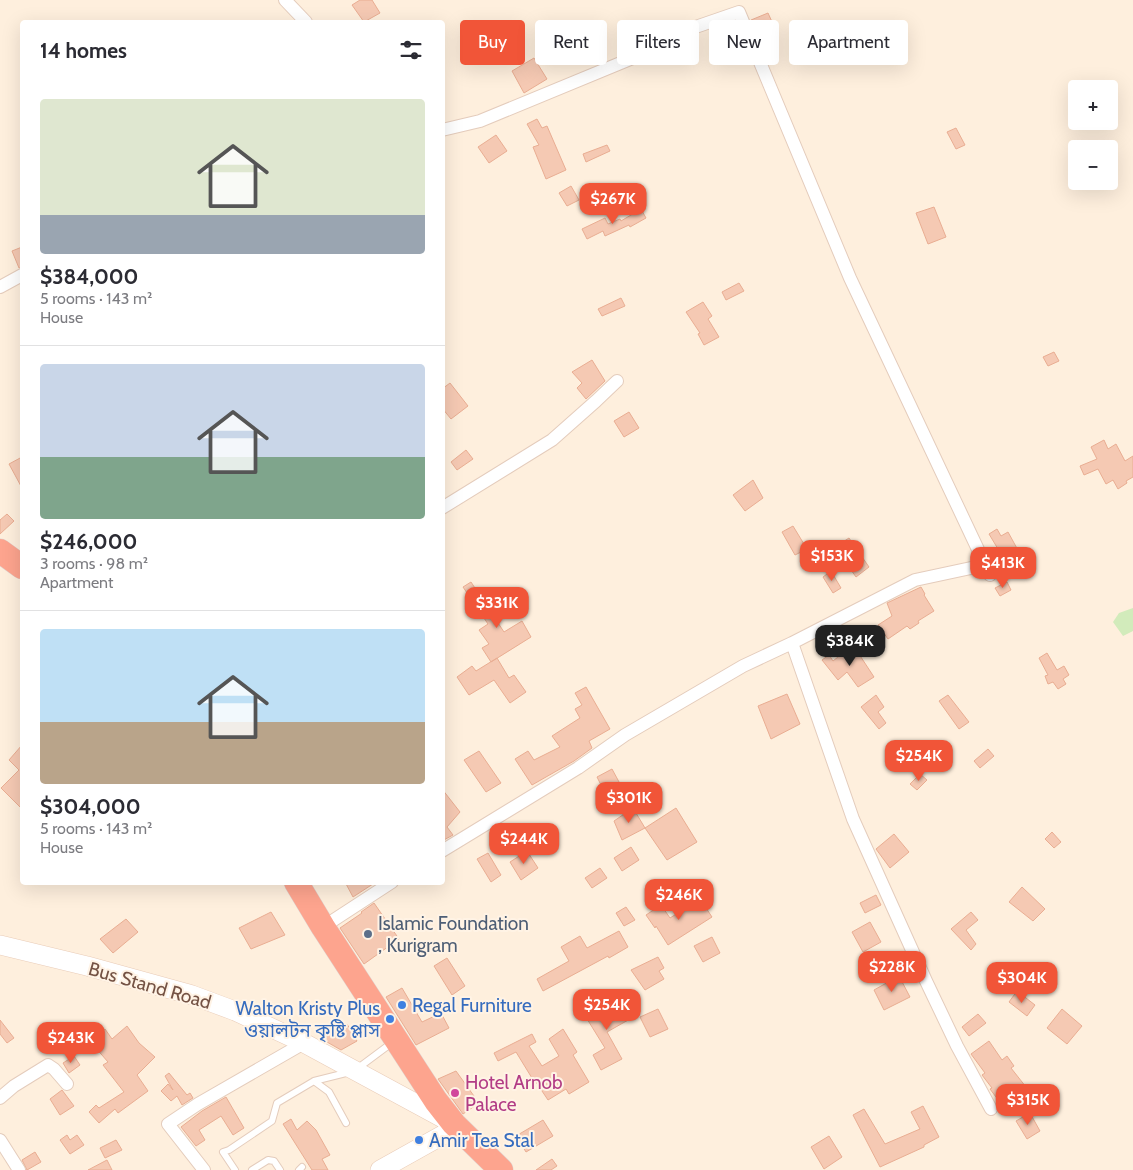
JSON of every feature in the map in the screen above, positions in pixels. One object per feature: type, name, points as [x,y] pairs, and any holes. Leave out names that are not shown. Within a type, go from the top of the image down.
[{"type":"highway","points":[[0,551],[20,566]]},
{"type":"highway","points":[[298,885],[436,1101],[456,1125],[501,1170]]},
{"type":"street","points":[[285,0],[304,20]]},
{"type":"street","points":[[445,129],[480,121],[640,55],[681,32],[739,12],[850,278],[987,570],[915,580],[743,666],[624,736],[578,768],[445,849]]},
{"type":"street","points":[[0,287],[20,276]]},
{"type":"street","points":[[445,506],[552,440],[617,381]]},
{"type":"street","points":[[792,642],[853,820],[942,1013],[991,1109]]},
{"type":"street","points":[[323,927],[387,885]]},
{"type":"street","name":"Bus Stand Road","points":[[0,945],[87,966],[192,995],[235,1011],[304,1043],[456,1125]]},
{"type":"street","points":[[204,1170],[168,1124],[198,1104],[304,1043]]},
{"type":"street","points":[[0,1098],[14,1086],[48,1065],[67,1084]]},
{"type":"street","points":[[380,1170],[456,1125]]},
{"type":"street","points":[[0,1140],[19,1170]]},
{"type":"lane","points":[[234,1170],[223,1152],[229,1150],[272,1121],[277,1103],[314,1081],[354,1071],[396,1040]]},
{"type":"lane","points":[[314,1081],[329,1092],[346,1123]]},
{"type":"lane","points":[[252,1170],[268,1160],[274,1161],[280,1170]]},
{"type":"green space","points":[[1133,608],[1133,631],[1123,636],[1113,622],[1119,613]]},
{"type":"building","points":[[360,0],[372,0],[380,13],[368,20],[363,20],[352,5]]},
{"type":"building","points":[[768,13],[771,20],[751,20]]},
{"type":"building","points":[[534,58],[535,65],[538,65],[547,79],[524,93],[512,71]]},
{"type":"building","points":[[537,119],[542,128],[547,126],[566,170],[546,179],[533,147],[539,145],[527,124]]},
{"type":"building","points":[[956,128],[965,145],[956,149],[947,132]]},
{"type":"building","points":[[496,135],[507,151],[489,163],[478,147]]},
{"type":"building","points":[[607,145],[610,151],[586,162],[583,154]]},
{"type":"building","points":[[571,186],[579,200],[567,206],[559,193]]},
{"type":"building","points":[[934,207],[946,237],[928,244],[916,213]]},
{"type":"building","points":[[641,209],[646,218],[630,227],[629,225],[605,236],[603,231],[587,239],[582,229],[605,218],[608,224],[620,219],[621,221]]},
{"type":"building","points":[[20,248],[20,268],[19,268],[12,251]]},
{"type":"building","points":[[739,283],[744,291],[726,300],[722,292]]},
{"type":"building","points":[[621,298],[625,306],[602,316],[598,309]]},
{"type":"building","points":[[703,302],[712,316],[708,319],[719,337],[704,345],[698,334],[700,333],[686,312]]},
{"type":"building","points":[[1054,352],[1059,361],[1048,366],[1043,357]]},
{"type":"building","points":[[592,360],[605,381],[586,399],[577,388],[582,383],[572,372]]},
{"type":"building","points":[[450,383],[468,406],[451,419],[445,412],[445,387]]},
{"type":"building","points":[[629,412],[639,428],[624,437],[614,421]]},
{"type":"building","points":[[1104,440],[1108,449],[1116,444],[1125,461],[1133,456],[1133,477],[1118,489],[1113,480],[1106,484],[1098,469],[1084,475],[1080,466],[1097,459],[1091,447]]},
{"type":"building","points":[[466,450],[473,459],[457,470],[451,462]]},
{"type":"building","points":[[20,458],[20,484],[9,464]]},
{"type":"building","points":[[753,480],[763,498],[745,511],[733,495]]},
{"type":"building","points":[[7,514],[14,521],[0,534],[0,520]]},
{"type":"building","points":[[793,526],[807,549],[795,555],[782,532]]},
{"type":"building","points":[[997,529],[1001,536],[1008,532],[1019,552],[1022,550],[1026,557],[1010,566],[1000,548],[998,549],[989,534]]},
{"type":"building","points":[[849,538],[869,567],[856,577],[842,557],[838,560],[832,549]]},
{"type":"building","points":[[831,571],[841,588],[833,593],[823,577]]},
{"type":"building","points":[[471,582],[504,632],[522,621],[531,637],[491,662],[482,648],[489,644],[479,630],[488,624],[463,587]]},
{"type":"building","points":[[1007,582],[1011,590],[1000,596],[995,588]]},
{"type":"building","points":[[921,587],[934,611],[918,621],[919,623],[910,629],[907,626],[888,639],[878,625],[892,616],[887,603]]},
{"type":"building","points":[[853,645],[874,677],[858,687],[847,672],[838,680],[822,660],[829,655],[833,661]]},
{"type":"building","points":[[1047,653],[1057,670],[1064,666],[1069,675],[1063,679],[1066,684],[1058,689],[1053,682],[1048,684],[1045,676],[1048,675],[1039,658]]},
{"type":"building","points":[[497,658],[509,678],[514,675],[526,692],[510,703],[494,680],[469,695],[457,677],[472,666],[476,671]]},
{"type":"building","points":[[586,687],[610,729],[589,741],[592,748],[574,761],[532,785],[515,759],[528,751],[534,760],[560,747],[552,736],[580,718],[575,709],[582,705],[575,693]]},
{"type":"building","points":[[787,694],[800,724],[771,739],[758,706]]},
{"type":"building","points":[[876,695],[884,707],[878,712],[886,723],[879,729],[861,707]]},
{"type":"building","points":[[948,695],[969,722],[959,729],[939,701]]},
{"type":"building","points":[[20,747],[20,807],[1,788],[19,770],[9,760]]},
{"type":"building","points":[[988,749],[994,756],[980,768],[974,761]]},
{"type":"building","points":[[479,751],[501,783],[486,792],[464,760]]},
{"type":"building","points":[[612,769],[625,793],[609,801],[597,777]]},
{"type":"building","points":[[920,774],[927,780],[917,790],[910,784]]},
{"type":"building","points":[[445,793],[460,812],[447,827],[453,835],[445,839]]},
{"type":"building","points":[[633,808],[645,828],[622,840],[614,821]]},
{"type":"building","points":[[676,808],[697,842],[667,860],[645,828]]},
{"type":"building","points":[[1052,832],[1061,842],[1054,848],[1045,839]]},
{"type":"building","points":[[894,834],[909,852],[890,868],[876,849]]},
{"type":"building","points":[[631,847],[639,860],[622,871],[614,858]]},
{"type":"building","points":[[527,851],[538,868],[521,880],[510,862]]},
{"type":"building","points":[[488,853],[501,875],[491,882],[477,859]]},
{"type":"building","points":[[600,868],[607,878],[592,888],[585,878]]},
{"type":"building","points":[[347,885],[371,885],[353,897]]},
{"type":"building","points":[[1022,887],[1045,909],[1033,921],[1009,902]]},
{"type":"building","points":[[876,895],[881,905],[865,913],[860,903]]},
{"type":"building","points":[[700,899],[712,917],[668,945],[656,926],[655,928],[646,915],[661,905],[670,918]]},
{"type":"building","name":"Islamic Foundation , Kurigram","points":[[374,903],[399,939],[364,964],[340,928]]},
{"type":"building","points":[[626,907],[635,920],[624,926],[616,913]]},
{"type":"building","points":[[271,912],[285,935],[251,949],[239,928]]},
{"type":"building","points":[[971,912],[978,920],[966,930],[976,944],[971,950],[951,929]]},
{"type":"building","points":[[126,919],[138,932],[113,953],[100,939]]},
{"type":"building","points":[[870,922],[881,942],[863,952],[852,932]]},
{"type":"building","points":[[619,931],[628,947],[543,991],[537,979],[569,961],[561,947],[580,936],[587,948]]},
{"type":"building","points":[[712,937],[720,953],[703,962],[694,946]]},
{"type":"building","points":[[658,957],[664,968],[659,971],[664,979],[645,990],[631,970]]},
{"type":"building","points":[[447,958],[465,986],[452,995],[434,966]]},
{"type":"building","points":[[899,976],[910,997],[884,1010],[874,990]]},
{"type":"building","points":[[402,988],[422,1022],[441,1013],[449,1028],[416,1045],[386,997]]},
{"type":"building","points":[[1017,991],[1035,1005],[1027,1016],[1009,1002]]},
{"type":"building","points":[[618,999],[630,1019],[607,1032],[622,1059],[601,1070],[593,1055],[605,1048],[584,1014],[594,1008],[596,1012]]},
{"type":"building","points":[[658,1009],[668,1029],[650,1037],[640,1017]]},
{"type":"building","points":[[1062,1009],[1082,1026],[1067,1044],[1047,1028]]},
{"type":"building","points":[[978,1014],[986,1023],[969,1036],[962,1027]]},
{"type":"building","points":[[0,1020],[14,1038],[7,1043],[0,1034]]},
{"type":"building","points":[[347,1024],[357,1041],[341,1050],[327,1042],[324,1038]]},
{"type":"building","points":[[127,1026],[139,1043],[155,1057],[137,1075],[148,1091],[118,1113],[115,1109],[99,1123],[89,1112],[96,1105],[99,1108],[124,1092],[103,1065],[108,1062],[95,1047],[89,1051],[83,1044],[105,1029],[112,1039]]},
{"type":"building","points":[[563,1029],[577,1052],[573,1055],[589,1082],[569,1094],[566,1089],[548,1100],[516,1052],[498,1061],[494,1053],[532,1034],[536,1042],[529,1046],[542,1066],[559,1056],[549,1039]]},
{"type":"building","points":[[989,1041],[1002,1060],[1007,1056],[1014,1066],[1011,1068],[1026,1087],[1002,1105],[982,1075],[985,1073],[971,1054]]},
{"type":"building","points":[[74,1056],[80,1065],[69,1073],[63,1063]]},
{"type":"building","name":"Hotel Arnob Palace","points":[[456,1071],[479,1103],[463,1114],[438,1079]]},
{"type":"building","points":[[169,1073],[187,1095],[190,1093],[193,1098],[182,1105],[177,1096],[171,1101],[161,1091],[168,1084],[173,1090],[165,1076]]},
{"type":"building","points":[[62,1090],[74,1106],[60,1115],[50,1099]]},
{"type":"building","points":[[226,1097],[244,1128],[233,1135],[221,1116],[199,1130],[205,1140],[196,1146],[181,1127],[202,1111]]},
{"type":"building","points":[[923,1106],[939,1137],[924,1145],[924,1147],[880,1167],[853,1115],[864,1109],[885,1144],[920,1129],[911,1112]]},
{"type":"building","points":[[1030,1113],[1040,1131],[1027,1139],[1016,1121]]},
{"type":"building","points":[[291,1119],[297,1130],[307,1121],[316,1130],[330,1155],[322,1159],[328,1170],[312,1170],[283,1124]]},
{"type":"building","points":[[543,1120],[553,1136],[526,1152],[516,1136]]},
{"type":"building","points":[[67,1135],[70,1140],[77,1135],[84,1145],[70,1154],[60,1140]]},
{"type":"building","points":[[829,1136],[842,1157],[824,1169],[811,1147]]},
{"type":"building","points":[[116,1140],[122,1150],[105,1158],[100,1148]]},
{"type":"building","points":[[35,1152],[41,1162],[27,1170],[22,1160]]},
{"type":"building","points":[[552,1159],[557,1166],[551,1170],[536,1170]]},
{"type":"building","points":[[107,1160],[112,1170],[88,1170]]},
{"type":"place","name":"Islamic Foundation , Kurigram","points":[[368,934]]},
{"type":"place","name":"Regal Furniture","points":[[402,1005]]},
{"type":"place","name":"Walton Kristy Plus ওয়ালটন কৃষ্টি প্লাস","points":[[390,1019]]},
{"type":"place","name":"Hotel Arnob Palace","points":[[455,1093]]},
{"type":"place","name":"Amir Tea Stal","points":[[419,1140]]}]
